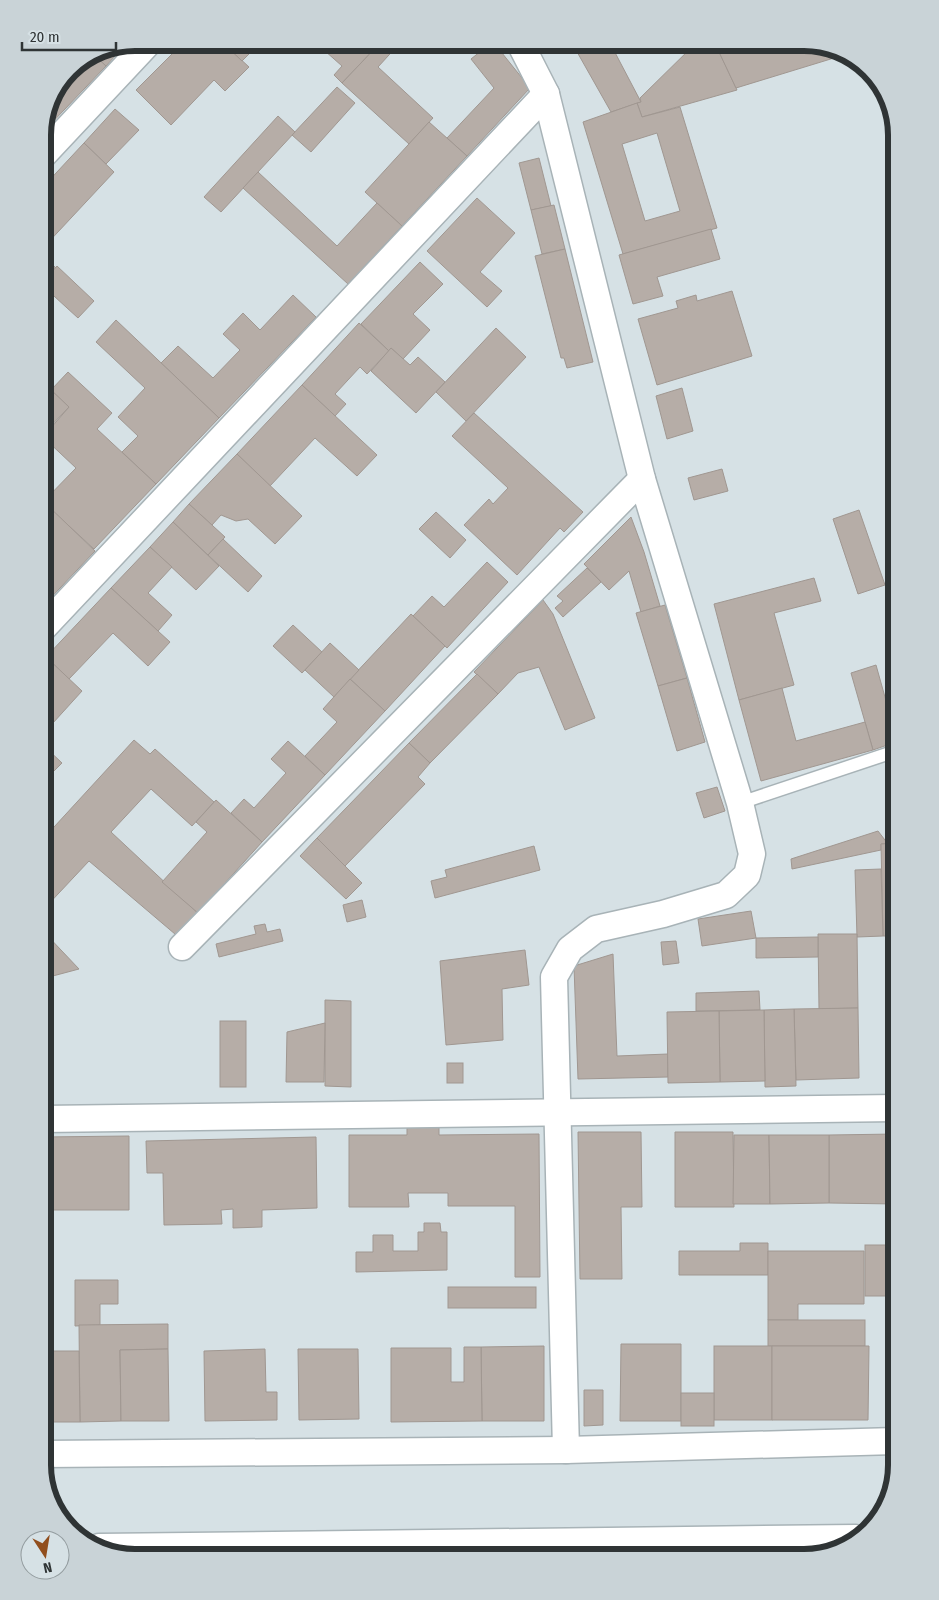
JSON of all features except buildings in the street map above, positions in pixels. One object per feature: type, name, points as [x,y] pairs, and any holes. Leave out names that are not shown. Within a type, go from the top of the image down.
[{"type":"street","points":[[51,146],[140,51]]},
{"type":"street","points":[[524,51],[546,94],[642,478],[740,803],[752,854],[747,875],[726,895],[663,914],[596,929],[570,949],[554,977],[559,1114],[566,1450]]},
{"type":"street","points":[[51,620],[546,94]]},
{"type":"street","points":[[182,947],[642,478]]},
{"type":"street","points":[[51,1119],[559,1114],[888,1108]]},
{"type":"street","points":[[51,1454],[566,1450],[888,1441]]},
{"type":"street","points":[[118,1547],[845,1538]]},
{"type":"lane","points":[[740,803],[888,755]]}]
